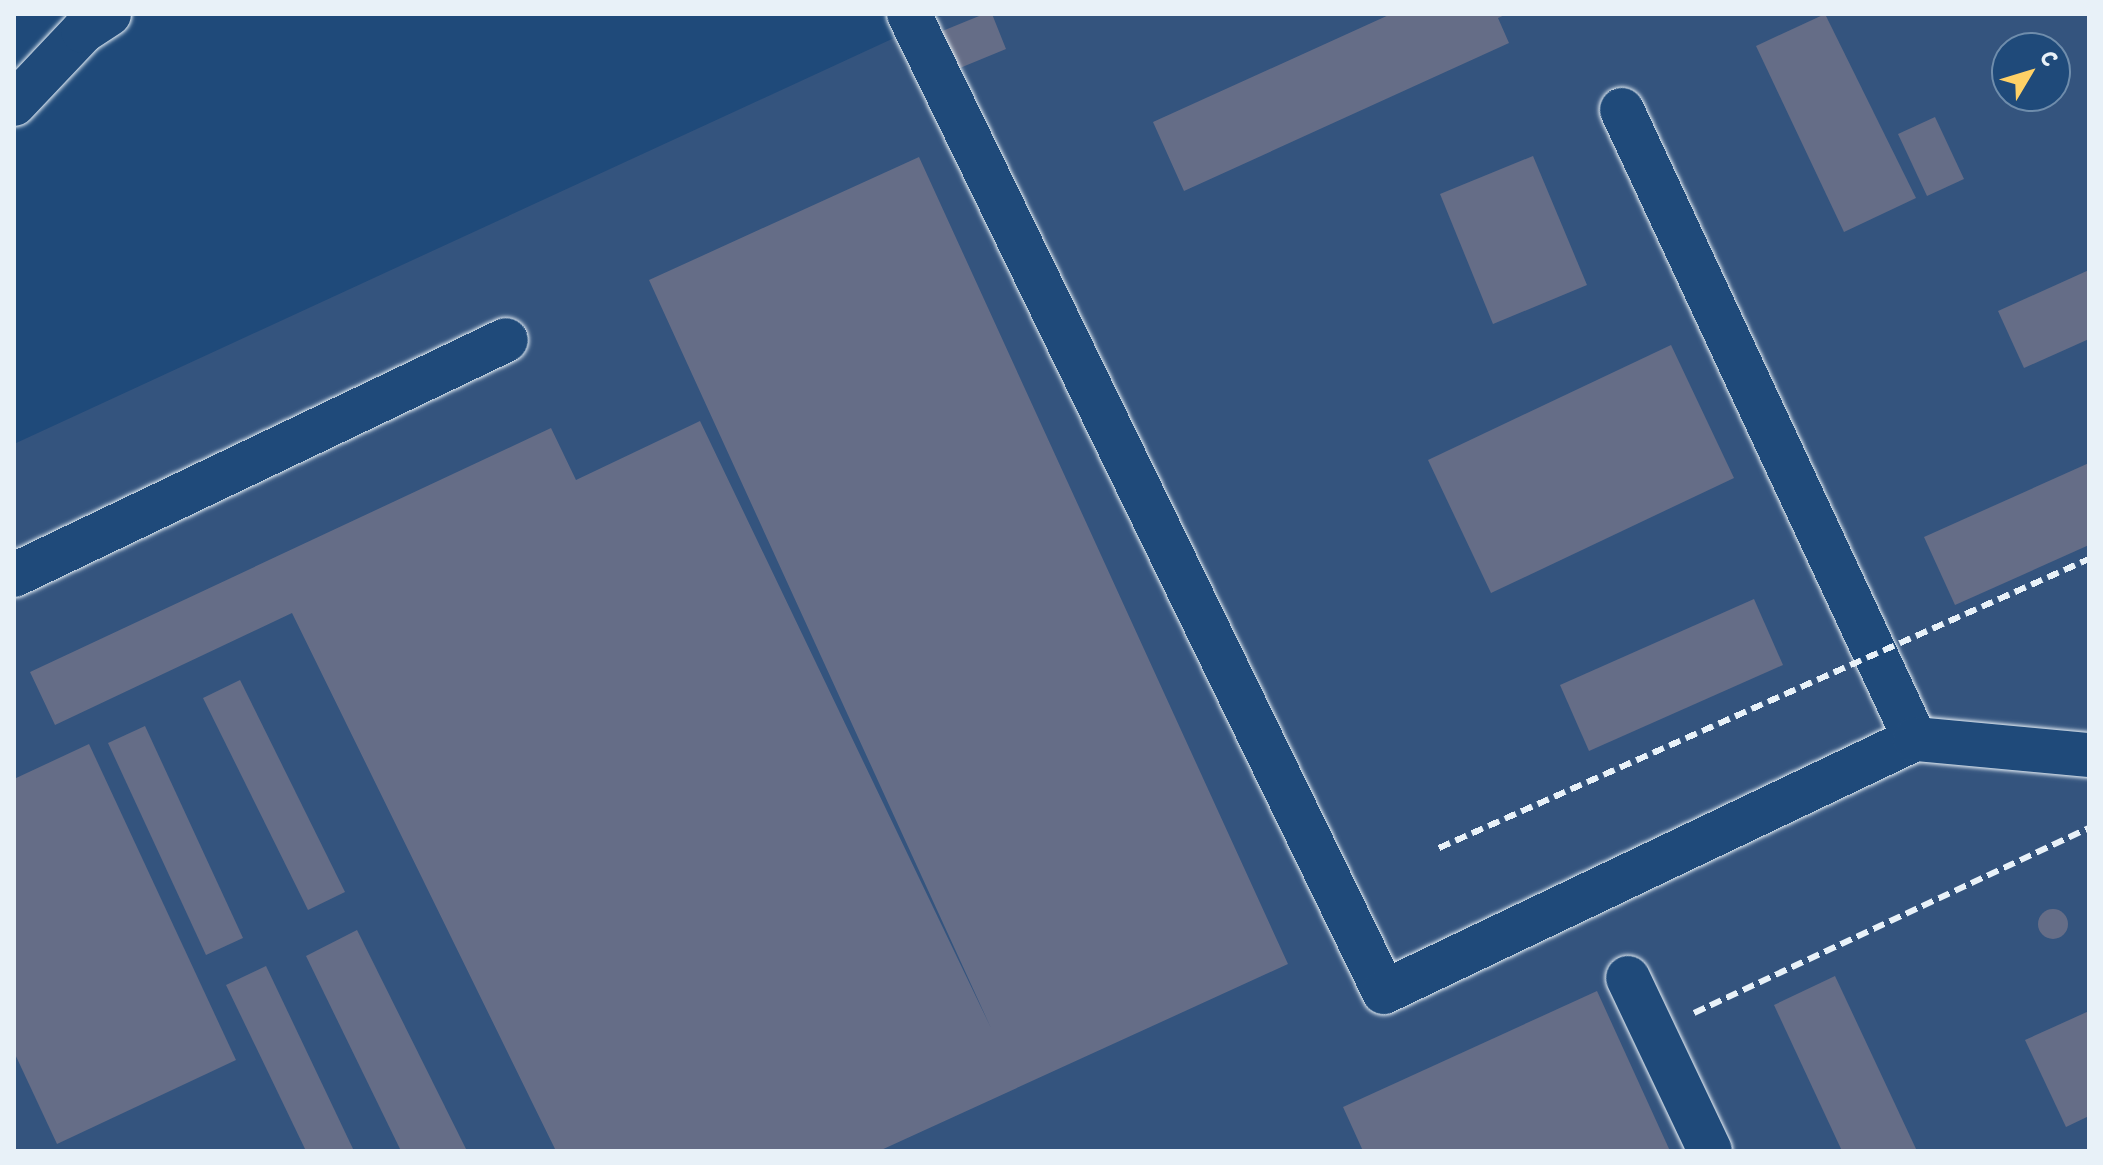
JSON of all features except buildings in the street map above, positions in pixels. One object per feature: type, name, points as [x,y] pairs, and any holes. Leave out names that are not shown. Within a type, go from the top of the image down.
[{"type":"street","points":[[14,104],[83,31],[109,14]]},
{"type":"street","points":[[909,14],[1384,992],[1915,739],[2089,755]]},
{"type":"street","points":[[1622,110],[1915,739]]},
{"type":"street","points":[[14,575],[506,340]]},
{"type":"street","points":[[1628,978],[1710,1151]]},
{"type":"shaded area","points":[[946,14],[2089,14],[2089,1151],[14,1151],[14,444]]},
{"type":"railway","points":[[1439,848],[2089,559]]},
{"type":"railway","points":[[1694,1013],[2089,828]]}]
